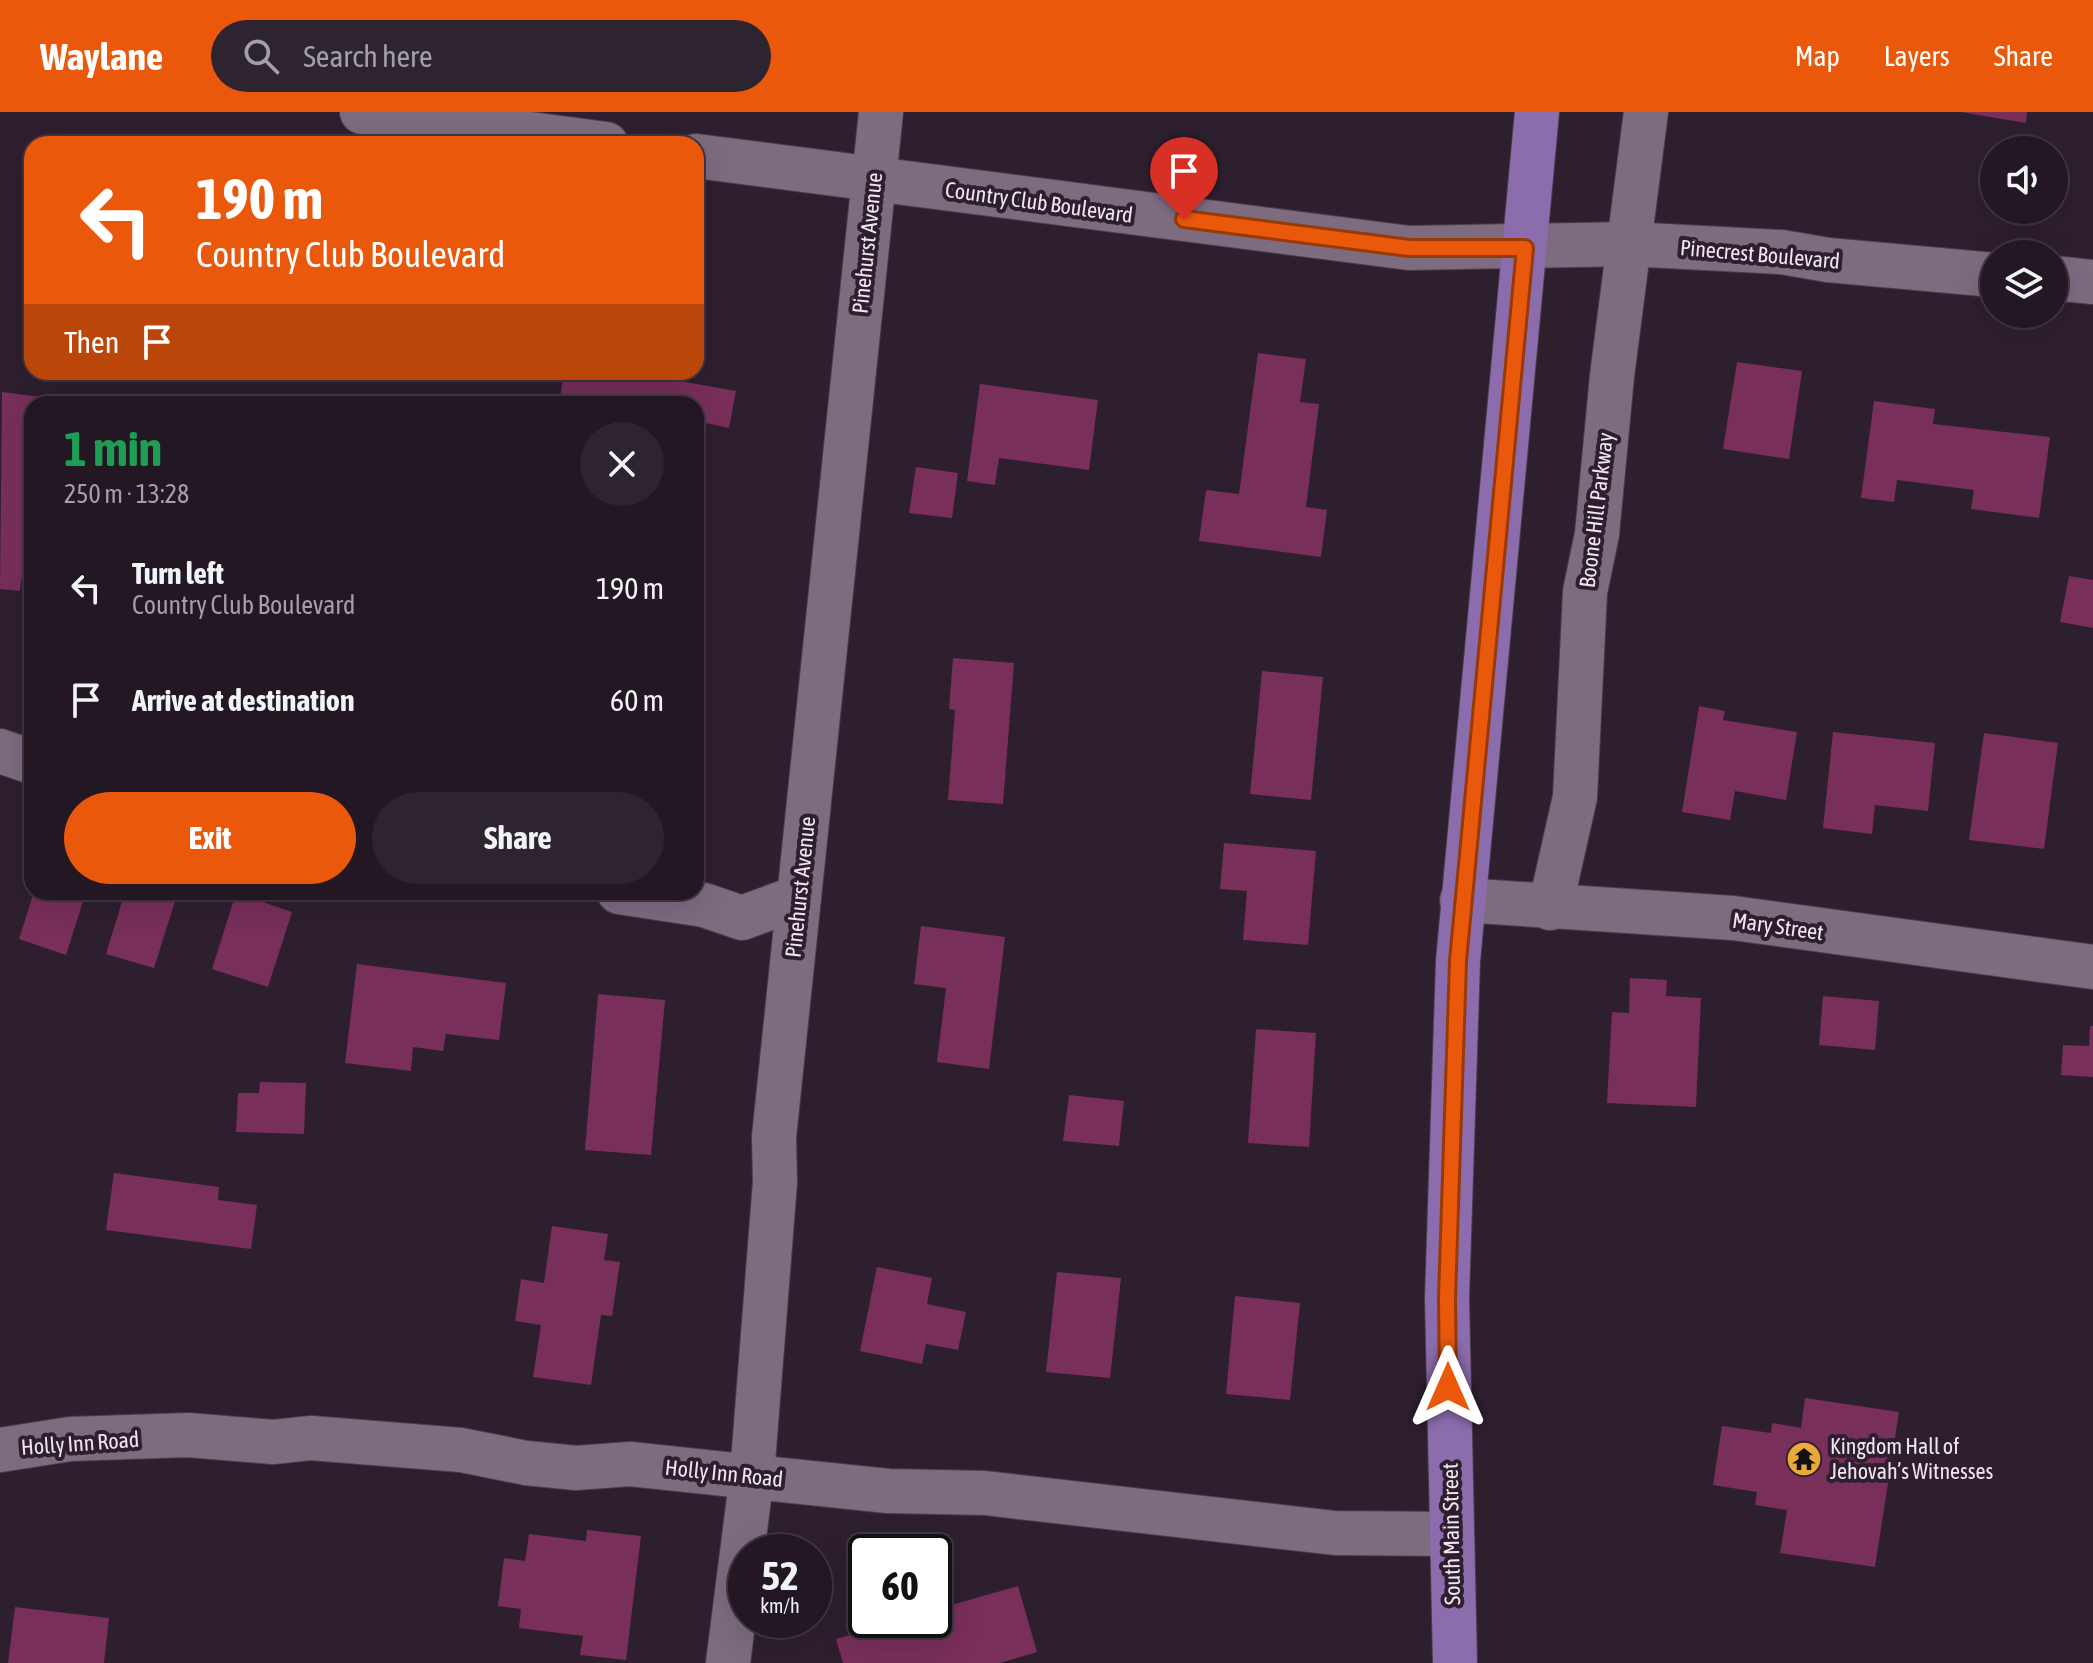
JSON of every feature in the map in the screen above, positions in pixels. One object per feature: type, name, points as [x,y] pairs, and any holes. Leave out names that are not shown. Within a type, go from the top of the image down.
[{"type":"main road","name":"South Main Street","points":[[1455,1663],[1447,1298],[1462,900],[1537,112]]},
{"type":"street","points":[[362,112],[545,136]]},
{"type":"street","name":"Pinehurst Avenue","points":[[728,1663],[752,1475],[775,1182],[774,1137],[881,112]]},
{"type":"street","name":"Boone Hill Parkway","points":[[1550,908],[1575,797],[1585,592],[1597,534],[1628,244],[1646,112]]},
{"type":"street","name":"Country Club Boulevard","points":[[704,157],[1409,248],[1525,248]]},
{"type":"street","name":"Pinecrest Boulevard","points":[[1525,248],[1628,244],[1781,252],[1828,260],[1980,274]]},
{"type":"street","points":[[2068,279],[2093,282]]},
{"type":"street","points":[[0,751],[24,759]]},
{"type":"street","points":[[671,900],[704,905],[742,918],[799,897]]},
{"type":"street","name":"Mary Street","points":[[1462,900],[1733,918],[2093,967]]},
{"type":"street","name":"Holly Inn Road","points":[[0,1450],[70,1439],[188,1435],[273,1442],[311,1438],[461,1450],[564,1467],[630,1464],[888,1491],[985,1493],[1335,1533],[1450,1534]]},
{"type":"building","points":[[1961,112],[2027,112],[2026,123]]},
{"type":"building","points":[[1258,353],[1306,359],[1300,402],[1319,404],[1306,507],[1327,510],[1321,557],[1199,541],[1206,490],[1239,494]]},
{"type":"building","points":[[1737,362],[1802,371],[1789,459],[1723,449]]},
{"type":"building","points":[[563,380],[674,380],[736,391],[729,428],[704,423],[704,396],[560,396]]},
{"type":"building","points":[[980,384],[1098,400],[1089,470],[999,458],[995,485],[967,481]]},
{"type":"building","points":[[2,392],[34,396],[24,396],[24,567],[20,591],[0,589]]},
{"type":"building","points":[[1874,401],[1935,409],[1933,424],[2050,437],[2039,518],[1971,509],[1974,490],[1897,480],[1894,502],[1861,498]]},
{"type":"building","points":[[916,467],[958,473],[952,518],[909,513]]},
{"type":"building","points":[[2069,576],[2093,580],[2093,628],[2060,622]]},
{"type":"building","points":[[953,658],[1014,663],[1003,804],[948,800],[955,710],[949,709]]},
{"type":"building","points":[[1262,671],[1323,677],[1311,800],[1250,794]]},
{"type":"building","points":[[1699,706],[1725,711],[1723,720],[1797,732],[1786,800],[1735,791],[1730,820],[1682,812]]},
{"type":"building","points":[[1833,732],[1935,743],[1928,811],[1875,805],[1872,834],[1823,828]]},
{"type":"building","points":[[1984,733],[2058,743],[2044,849],[1969,840]]},
{"type":"building","points":[[1224,843],[1316,851],[1308,945],[1243,940],[1247,891],[1220,889]]},
{"type":"building","points":[[31,900],[83,900],[66,955],[19,939]]},
{"type":"building","points":[[123,900],[175,900],[154,968],[106,954]]},
{"type":"building","points":[[234,900],[257,900],[292,912],[268,987],[212,969]]},
{"type":"building","points":[[921,926],[1005,937],[989,1069],[937,1062],[946,988],[914,984]]},
{"type":"building","points":[[357,964],[506,983],[499,1040],[446,1034],[443,1051],[413,1047],[411,1071],[345,1063]]},
{"type":"building","points":[[1630,978],[1667,980],[1666,996],[1701,998],[1696,1107],[1607,1103],[1612,1012],[1629,1013]]},
{"type":"building","points":[[598,994],[665,1000],[651,1155],[585,1150]]},
{"type":"building","points":[[1823,996],[1879,1001],[1875,1050],[1819,1045]]},
{"type":"building","points":[[2090,1026],[2093,1026],[2093,1077],[2061,1075],[2063,1045],[2089,1046]]},
{"type":"building","points":[[1256,1029],[1316,1033],[1309,1147],[1248,1143]]},
{"type":"building","points":[[260,1082],[306,1083],[304,1134],[236,1132],[238,1093],[259,1093]]},
{"type":"building","points":[[1069,1095],[1124,1101],[1119,1146],[1063,1141]]},
{"type":"building","points":[[114,1173],[219,1187],[218,1200],[257,1205],[251,1249],[106,1230]]},
{"type":"building","points":[[552,1226],[608,1234],[604,1260],[620,1262],[612,1316],[601,1315],[591,1385],[533,1377],[541,1325],[515,1321],[521,1279],[544,1283]]},
{"type":"building","points":[[877,1267],[932,1278],[927,1304],[966,1312],[958,1350],[926,1344],[922,1364],[860,1351]]},
{"type":"building","points":[[1057,1272],[1121,1278],[1110,1378],[1046,1372]]},
{"type":"building","points":[[1235,1296],[1300,1303],[1290,1400],[1226,1394]]},
{"type":"building","name":"Kingdom Hall of Jehovah’s Witnesses","points":[[1805,1398],[1899,1412],[1875,1567],[1780,1553],[1787,1510],[1755,1505],[1757,1492],[1713,1485],[1722,1426],[1771,1433],[1772,1423],[1801,1428]]},
{"type":"building","points":[[587,1530],[641,1536],[626,1660],[580,1655],[583,1636],[519,1628],[521,1609],[498,1606],[504,1558],[525,1561],[529,1534],[586,1541]]},
{"type":"building","points":[[1018,1586],[1037,1652],[1000,1663],[843,1663],[836,1639],[848,1635],[848,1638],[952,1638],[952,1605]]},
{"type":"building","points":[[15,1607],[109,1618],[104,1663],[8,1663]]},
{"type":"place","name":"Kingdom Hall of Jehovah’s Witnesses","points":[[1804,1459]]},
{"type":"route","points":[[1184,219],[1314,233],[1353,242],[1409,248],[1525,248],[1462,900],[1447,1298],[1448,1387]]}]
